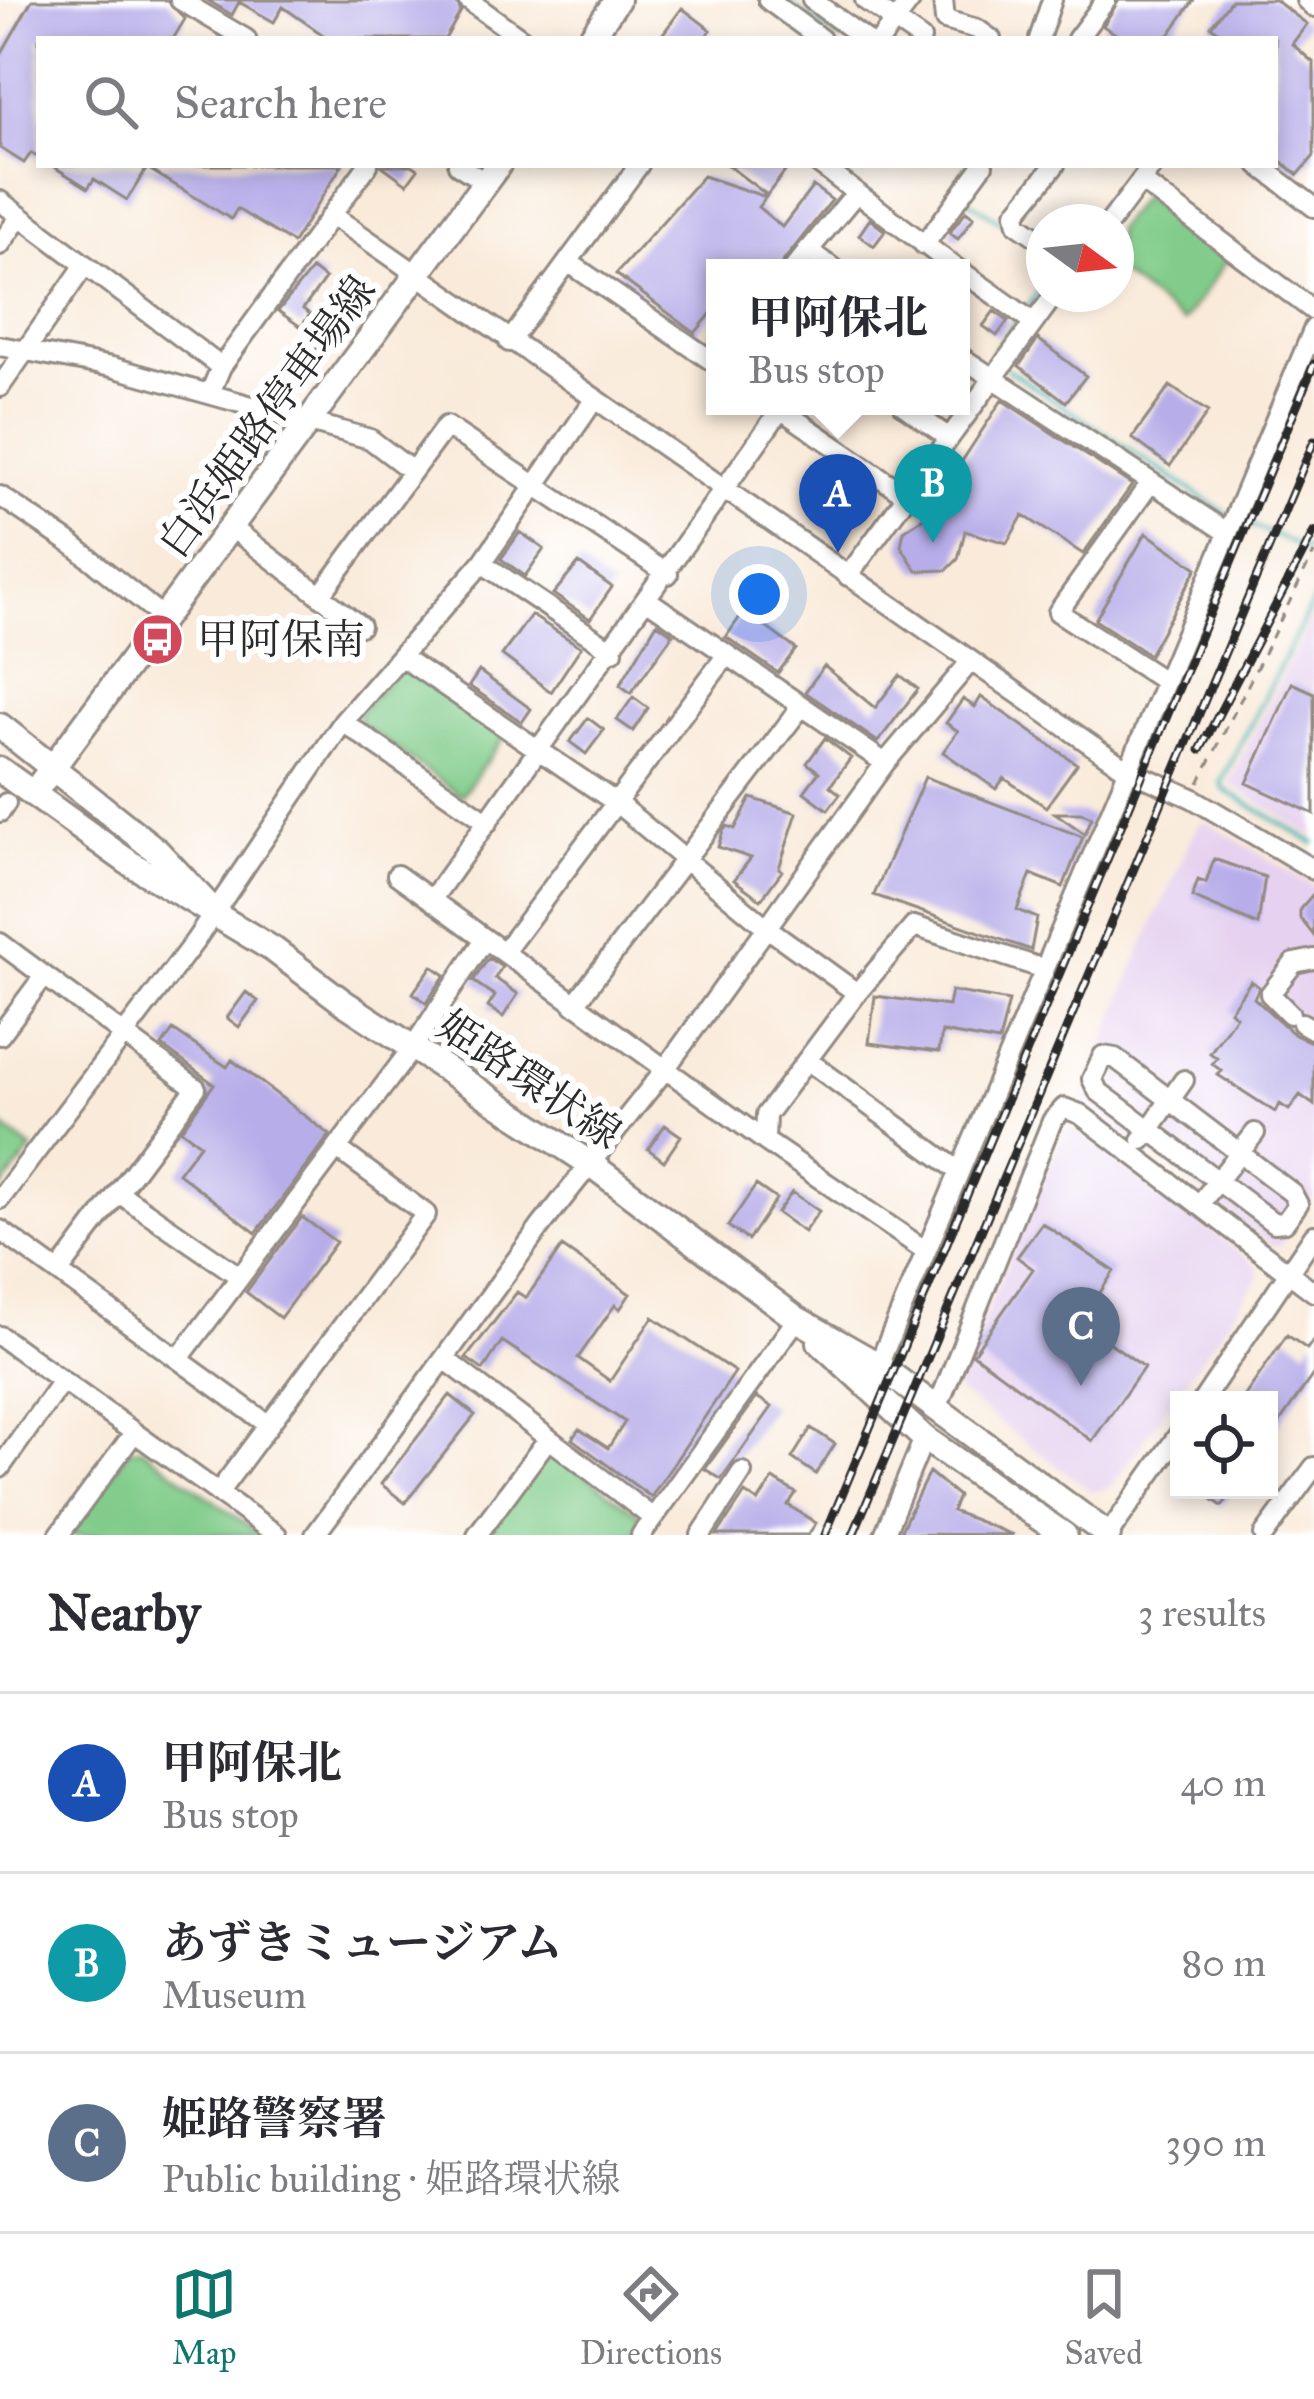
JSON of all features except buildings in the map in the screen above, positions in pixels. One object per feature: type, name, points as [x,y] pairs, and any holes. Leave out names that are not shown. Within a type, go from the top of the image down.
[{"type":"main road","points":[[592,36],[617,0]]},
{"type":"main road","name":"白浜姫路停車場線","points":[[33,794],[491,173]]},
{"type":"main road","points":[[0,726],[52,770]]},
{"type":"main road","points":[[0,770],[33,794]]},
{"type":"main road","name":"姫路環状線","points":[[52,770],[157,851],[191,883],[213,914]]},
{"type":"main road","name":"姫路環状線","points":[[33,794],[592,1166],[873,1377],[936,1411],[1108,1535]]},
{"type":"main road","name":"姫路環状線","points":[[873,1377],[924,1438],[1064,1535]]},
{"type":"street","points":[[180,0],[241,36]]},
{"type":"street","points":[[468,0],[489,6],[519,36]]},
{"type":"street","points":[[768,0],[817,36]]},
{"type":"street","points":[[812,0],[861,36]]},
{"type":"street","points":[[865,0],[917,36]]},
{"type":"street","points":[[883,36],[911,0]]},
{"type":"street","points":[[943,0],[945,20],[987,36]]},
{"type":"street","points":[[1035,0],[1050,10]]},
{"type":"street","points":[[1085,36],[1106,0]]},
{"type":"street","points":[[1306,0],[1314,8]]},
{"type":"street","points":[[210,393],[220,367],[366,168]]},
{"type":"street","points":[[509,341],[637,168]]},
{"type":"street","points":[[824,168],[944,259]]},
{"type":"street","points":[[924,245],[981,168]]},
{"type":"street","points":[[1026,230],[1018,224],[1016,213],[1053,168]]},
{"type":"street","points":[[1263,168],[1314,208]]},
{"type":"street","points":[[1124,204],[1147,173],[1314,310]]},
{"type":"street","points":[[800,259],[856,193]]},
{"type":"street","points":[[0,201],[220,367]]},
{"type":"street","points":[[332,215],[416,279],[1126,769],[1192,798],[1314,870]]},
{"type":"street","points":[[0,245],[20,216]]},
{"type":"street","points":[[807,250],[820,259]]},
{"type":"street","points":[[568,262],[706,358]]},
{"type":"street","points":[[0,387],[85,265]]},
{"type":"street","points":[[970,278],[1025,317]]},
{"type":"street","points":[[970,408],[1031,312]]},
{"type":"street","points":[[873,1377],[1314,328]]},
{"type":"street","points":[[0,346],[27,348],[210,393],[308,425],[370,439],[412,471]]},
{"type":"street","points":[[970,363],[1227,532]]},
{"type":"street","points":[[0,1198],[213,914],[343,722],[482,562],[594,400]]},
{"type":"street","points":[[432,899],[649,601],[774,415]]},
{"type":"street","points":[[788,415],[907,495]]},
{"type":"street","points":[[917,415],[948,437]]},
{"type":"street","points":[[848,577],[964,415]]},
{"type":"street","points":[[320,596],[446,426],[668,574]]},
{"type":"street","points":[[1151,482],[1058,612],[1164,681]]},
{"type":"street","points":[[0,496],[165,619]]},
{"type":"street","points":[[232,528],[360,626]]},
{"type":"street","points":[[482,562],[613,651]]},
{"type":"street","points":[[649,601],[885,763]]},
{"type":"street","points":[[504,952],[726,656]]},
{"type":"street","points":[[402,657],[618,804],[766,927],[857,993]]},
{"type":"street","points":[[315,1535],[541,1226],[663,1072],[885,763],[971,662]]},
{"type":"street","points":[[574,1005],[801,707]]},
{"type":"street","points":[[343,722],[488,822]]},
{"type":"street","points":[[398,875],[663,1072],[926,1251]]},
{"type":"street","points":[[765,1142],[766,1115],[914,926],[1044,969]]},
{"type":"street","points":[[180,1357],[413,1047],[485,938]]},
{"type":"street","points":[[0,943],[196,1088],[59,1272]]},
{"type":"street","points":[[1302,1022],[1270,994],[1274,978],[1294,963],[1314,959]]},
{"type":"street","points":[[0,1035],[44,976]]},
{"type":"street","points":[[1103,1057],[1114,1058],[1170,1100],[1292,1192],[1298,1204],[1285,1222],[1274,1223],[1098,1091],[1092,1079],[1103,1057]]},
{"type":"street","points":[[807,1060],[959,1172]]},
{"type":"street","points":[[1131,1153],[1184,1080]]},
{"type":"street","points":[[936,1411],[1052,1121],[1064,1108],[1080,1114],[1314,1292]]},
{"type":"street","points":[[1199,1205],[1255,1132]]},
{"type":"street","points":[[218,1493],[426,1214],[338,1149]]},
{"type":"street","points":[[118,1193],[239,1276]]},
{"type":"street","points":[[0,1230],[269,1425]]},
{"type":"street","points":[[1209,1391],[1314,1235]]},
{"type":"street","points":[[641,1535],[797,1318]]},
{"type":"street","points":[[0,1336],[277,1535]]},
{"type":"street","points":[[446,1360],[653,1518]]},
{"type":"street","points":[[0,1468],[8,1440],[62,1381]]},
{"type":"street","points":[[59,1535],[134,1433]]},
{"type":"street","points":[[884,1535],[924,1438]]},
{"type":"street","points":[[477,1535],[548,1439]]},
{"type":"street","points":[[1108,1535],[1170,1447]]},
{"type":"street","points":[[1264,1535],[1314,1466]]},
{"type":"street","points":[[701,1535],[742,1472]]},
{"type":"path","points":[[1192,798],[1314,554]]},
{"type":"shaded area","points":[[1314,614],[1314,837],[1229,783]]},
{"type":"shaded area","points":[[1207,822],[1314,887],[1314,1196],[1280,1246],[1272,1246],[1082,1101],[1137,959],[1198,824]]},
{"type":"shaded area","points":[[1075,1129],[1258,1266],[1259,1277],[1179,1391],[1170,1391],[1170,1403],[1111,1487],[1093,1492],[954,1389],[1065,1130]]},
{"type":"green space","points":[[1142,196],[1229,257],[1183,322],[1134,285],[1134,206]]},
{"type":"green space","points":[[409,666],[506,735],[461,796],[361,724],[358,714],[400,668]]},
{"type":"green space","points":[[0,1125],[32,1149],[0,1191]]},
{"type":"green space","points":[[141,1448],[261,1535],[70,1535],[129,1449]]},
{"type":"green space","points":[[545,1454],[556,1454],[639,1514],[640,1525],[633,1535],[500,1535],[491,1528]]},
{"type":"waterway","points":[[785,0],[835,36]]},
{"type":"waterway","points":[[955,191],[966,168]]},
{"type":"waterway","points":[[964,197],[1015,231]]},
{"type":"waterway","points":[[1000,360],[993,352],[1020,316]]},
{"type":"waterway","points":[[1007,369],[1227,514]]},
{"type":"waterway","points":[[1237,519],[1314,553]]},
{"type":"waterway","points":[[1314,600],[1221,782],[1225,790],[1314,843]]},
{"type":"railway","points":[[825,1535],[1314,364]]},
{"type":"railway","points":[[853,1535],[1314,441]]},
{"type":"railway","points":[[1200,750],[1314,532]]},
{"type":"place","name":"あずきミュージアム","points":[[933,543]]},
{"type":"place","name":"甲阿保北","points":[[838,553]]},
{"type":"place","name":"甲阿保南","points":[[158,639]]},
{"type":"place","name":"姫路警察署","points":[[1081,1386]]}]
